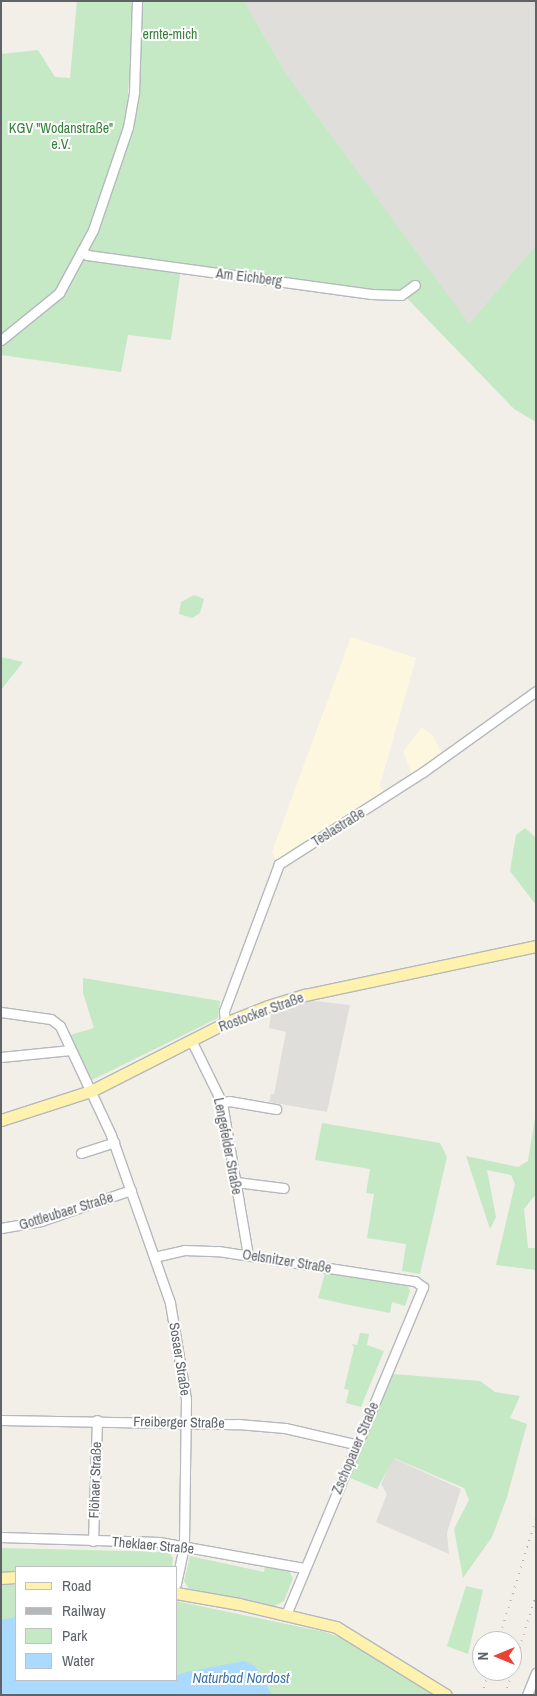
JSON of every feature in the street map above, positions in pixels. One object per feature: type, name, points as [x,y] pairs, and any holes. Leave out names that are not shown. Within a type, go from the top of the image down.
[{"type":"main road","name":"Rostocker Straße","points":[[1,1120],[91,1091],[225,1024],[305,995],[536,946]]},
{"type":"main road","points":[[1,1578],[15,1577]]},
{"type":"main road","points":[[178,1593],[286,1614],[347,1632],[446,1695]]},
{"type":"street","points":[[1,340],[59,293],[93,230],[128,127],[134,92],[137,1]]},
{"type":"street","name":"Am Eichberg","points":[[82,251],[87,255],[371,294],[401,294],[415,285]]},
{"type":"street","name":"Teslastraße","points":[[225,1024],[224,1011],[278,864],[423,772],[536,691]]},
{"type":"street","name":"Sosaer Straße","points":[[1,1012],[56,1021],[114,1142],[154,1257],[178,1340],[186,1386],[184,1546],[178,1574]]},
{"type":"street","name":"Lengefelder Straße","points":[[192,1042],[222,1103],[248,1255]]},
{"type":"street","points":[[1,1057],[71,1050]]},
{"type":"street","points":[[222,1103],[229,1101],[276,1109]]},
{"type":"street","points":[[82,1154],[114,1142]]},
{"type":"street","points":[[236,1182],[284,1188]]},
{"type":"street","name":"Gottleubaer Straße","points":[[1,1228],[41,1221],[131,1190]]},
{"type":"street","name":"Oelsnitzer Straße","points":[[154,1257],[192,1249],[248,1255],[420,1283]]},
{"type":"street","name":"Zschopauer Straße","points":[[286,1614],[355,1444],[423,1292],[420,1283]]},
{"type":"street","name":"Freiberger Straße","points":[[1,1420],[97,1420],[283,1428],[355,1444]]},
{"type":"street","name":"Flöhaer Straße","points":[[93,1541],[97,1420]]},
{"type":"street","name":"Theklaer Straße","points":[[1,1537],[184,1546],[304,1568]]},
{"type":"street","points":[[527,1695],[536,1673]]},
{"type":"shaded area","points":[[244,1],[536,1],[536,245],[469,325],[285,72]]},
{"type":"shaded area","points":[[351,637],[416,658],[380,785],[384,793],[276,860],[272,852]]},
{"type":"shaded area","points":[[422,727],[433,736],[442,753],[412,774],[403,752]]},
{"type":"shaded area","points":[[306,1000],[350,1005],[327,1112],[269,1102],[271,1094],[274,1094],[286,1032],[269,1028],[272,1011]]},
{"type":"shaded area","points":[[393,1458],[461,1489],[447,1533],[449,1554],[376,1522],[387,1494],[381,1484]]},
{"type":"green space","name":"KGV \"Wodanstraße\" e.V.","points":[[77,1],[134,1],[126,125],[106,186],[77,255],[56,292],[1,335],[1,54],[38,50],[55,77],[70,78]]},
{"type":"green space","name":"ernte-mich","points":[[140,1],[244,1],[285,72],[469,324],[536,245],[536,422],[514,409],[400,291],[372,292],[89,251],[127,136]]},
{"type":"green space","points":[[84,253],[181,268],[171,340],[128,335],[121,372],[1,355],[1,342],[59,293]]},
{"type":"green space","points":[[194,595],[204,599],[200,613],[192,618],[179,614],[181,602]]},
{"type":"green space","points":[[1,657],[23,662],[1,690]]},
{"type":"green space","points":[[525,828],[536,838],[536,905],[510,871],[516,835]]},
{"type":"green space","points":[[83,978],[220,1001],[218,1018],[92,1080],[70,1035],[94,1028],[83,993]]},
{"type":"green space","points":[[536,1112],[536,1194],[524,1209],[528,1248],[536,1248],[536,1270],[496,1265],[515,1184],[511,1175],[487,1170],[496,1217],[490,1229],[466,1156],[518,1167],[528,1161]]},
{"type":"green space","points":[[322,1123],[440,1143],[447,1157],[420,1274],[402,1271],[406,1244],[367,1238],[374,1194],[366,1193],[370,1169],[315,1160]]},
{"type":"green space","points":[[325,1273],[408,1286],[410,1291],[405,1306],[392,1302],[390,1313],[349,1305],[318,1298]]},
{"type":"green space","points":[[360,1333],[369,1334],[367,1345],[384,1351],[361,1407],[346,1403],[349,1390],[344,1389],[354,1348],[352,1344],[357,1345]]},
{"type":"green space","points":[[393,1374],[480,1381],[495,1392],[520,1396],[510,1418],[527,1424],[507,1497],[492,1537],[463,1578],[454,1529],[469,1500],[464,1488],[394,1458],[377,1489],[348,1477]]},
{"type":"green space","points":[[1,1548],[169,1552],[173,1558],[172,1566],[15,1566],[15,1571],[1,1572]]},
{"type":"green space","points":[[190,1556],[264,1572],[265,1567],[288,1569],[293,1578],[284,1601],[273,1607],[189,1589],[184,1581]]},
{"type":"green space","points":[[1,1585],[15,1585],[15,1681],[178,1681],[178,1601],[325,1632],[349,1641],[433,1695],[1,1695]]},
{"type":"green space","points":[[466,1586],[483,1590],[468,1654],[447,1646]]},
{"type":"water","name":"Naturbad Nordost","points":[[15,1617],[15,1681],[178,1681],[178,1674],[244,1661],[255,1666],[272,1695],[1,1695],[1,1620]]},
{"type":"railway","points":[[501,1631],[536,1519]]},
{"type":"railway","points":[[505,1695],[536,1594]]},
{"type":"railway","points":[[482,1695],[486,1681]]}]
